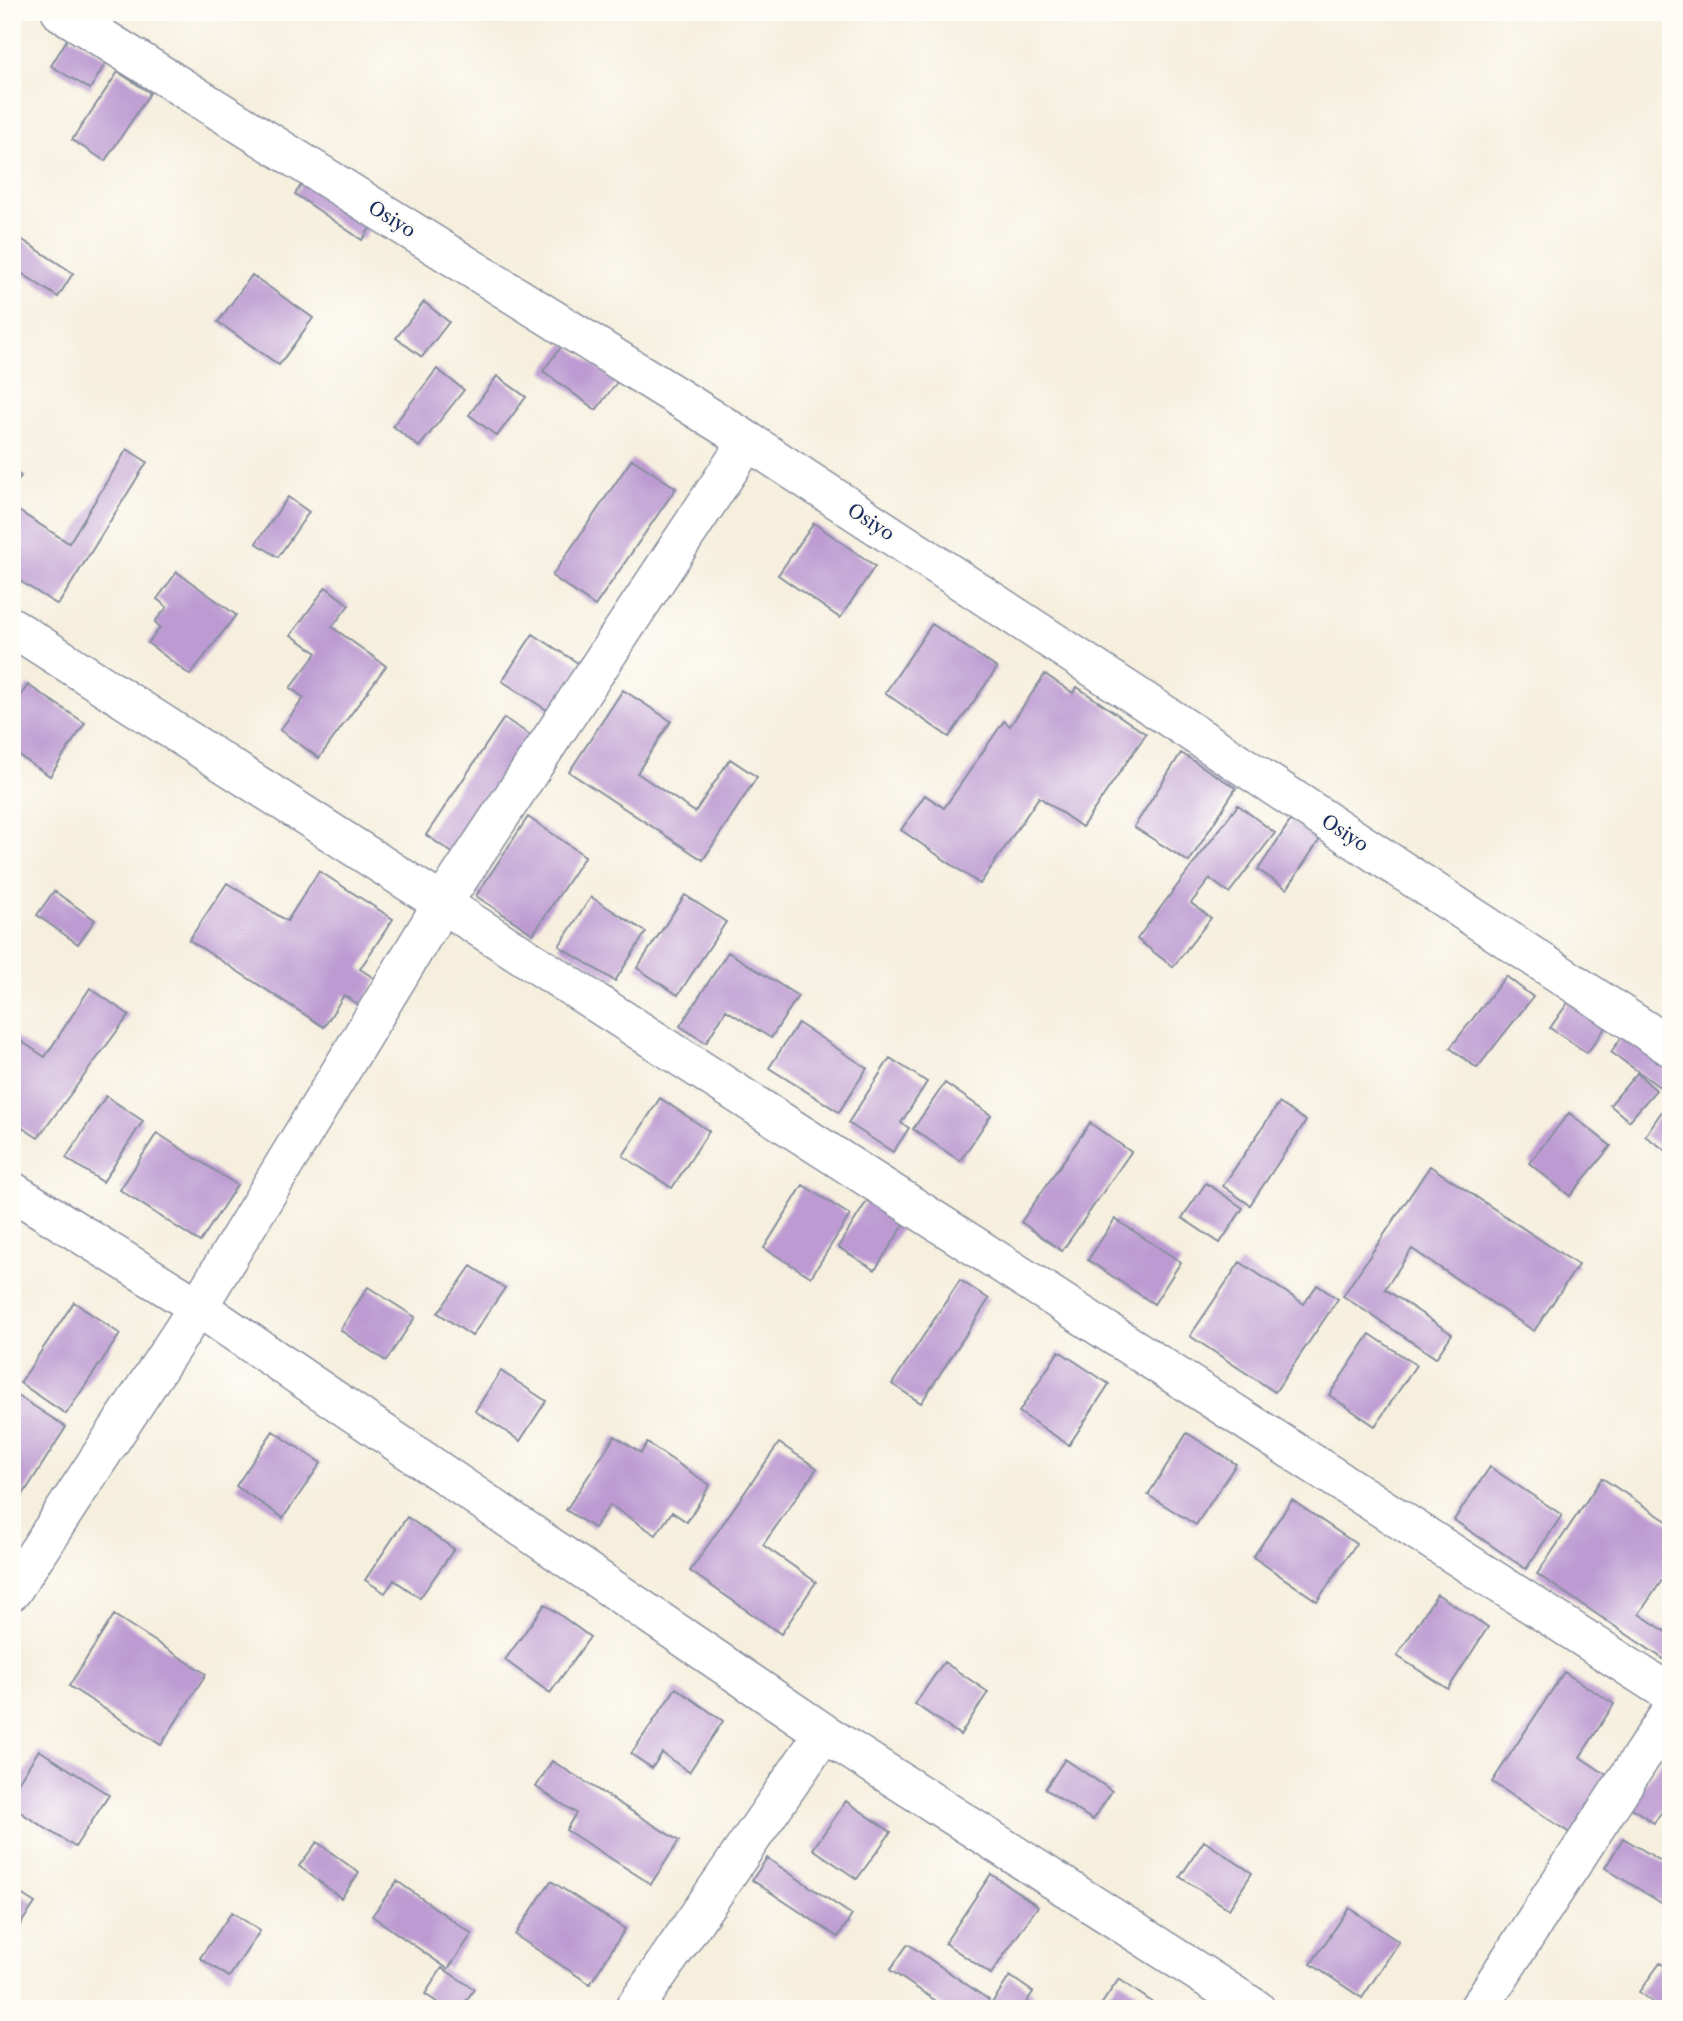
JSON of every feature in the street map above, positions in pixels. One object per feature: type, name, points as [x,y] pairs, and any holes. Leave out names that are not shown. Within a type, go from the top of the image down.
[{"type":"street","name":"Osiyo","points":[[61,12],[748,441],[1671,1047]]},
{"type":"street","points":[[12,1591],[198,1307],[442,904],[748,441]]},
{"type":"street","points":[[12,627],[1671,1694]]},
{"type":"street","points":[[12,1191],[198,1307],[824,1733],[1256,2009]]},
{"type":"street","points":[[1478,2009],[1671,1711]]},
{"type":"street","points":[[634,2009],[824,1733]]},
{"type":"building","points":[[69,36],[108,59],[90,89],[51,66]]},
{"type":"building","points":[[118,72],[150,93],[105,161],[72,140]]},
{"type":"building","points":[[308,175],[375,221],[362,240],[295,194]]},
{"type":"building","points":[[12,233],[73,273],[58,297],[12,267]]},
{"type":"building","points":[[252,275],[313,318],[279,365],[218,322]]},
{"type":"building","points":[[424,302],[449,322],[422,357],[396,338]]},
{"type":"building","points":[[564,343],[617,382],[596,410],[543,371]]},
{"type":"building","points":[[437,369],[464,390],[419,447],[393,426]]},
{"type":"building","points":[[497,376],[526,397],[497,436],[469,415]]},
{"type":"building","points":[[127,449],[147,462],[58,605],[12,576],[12,519],[17,510],[69,543]]},
{"type":"building","points":[[632,459],[676,488],[595,606],[552,576]]},
{"type":"building","points":[[12,470],[21,476],[12,490]]},
{"type":"building","points":[[288,497],[309,512],[278,557],[256,543]]},
{"type":"building","points":[[814,523],[875,566],[840,618],[778,575]]},
{"type":"building","points":[[177,572],[236,615],[190,675],[148,643],[160,627],[155,622],[167,607],[157,599]]},
{"type":"building","points":[[326,587],[349,605],[332,627],[386,666],[319,758],[280,730],[304,698],[290,688],[317,653],[291,635]]},
{"type":"building","points":[[932,624],[997,668],[949,737],[885,693]]},
{"type":"building","points":[[533,634],[581,665],[550,712],[502,681]]},
{"type":"building","points":[[1045,674],[1073,693],[1077,687],[1146,734],[1082,827],[1039,797],[980,884],[901,830],[925,795],[944,808],[1004,721],[1010,726]]},
{"type":"building","points":[[28,685],[85,723],[50,776],[12,751],[12,708]]},
{"type":"building","points":[[623,690],[671,721],[637,773],[695,812],[730,759],[757,777],[703,860],[569,772]]},
{"type":"building","points":[[504,718],[538,740],[460,858],[426,835]]},
{"type":"building","points":[[1181,753],[1236,788],[1189,862],[1134,827]]},
{"type":"building","points":[[1238,805],[1275,833],[1229,893],[1210,879],[1191,903],[1211,918],[1173,967],[1137,939]]},
{"type":"building","points":[[528,817],[585,856],[533,934],[476,896]]},
{"type":"building","points":[[1291,820],[1320,839],[1287,889],[1258,870]]},
{"type":"building","points":[[319,871],[393,919],[360,969],[377,980],[361,1007],[344,995],[324,1027],[189,940],[227,883],[287,921]]},
{"type":"building","points":[[54,891],[95,920],[78,944],[37,915]]},
{"type":"building","points":[[685,895],[726,922],[678,995],[637,968]]},
{"type":"building","points":[[591,897],[646,932],[615,981],[559,946]]},
{"type":"building","points":[[728,952],[798,996],[771,1038],[726,1010],[706,1043],[680,1026]]},
{"type":"building","points":[[1506,976],[1533,997],[1477,1068],[1450,1048]]},
{"type":"building","points":[[90,988],[129,1015],[38,1138],[12,1121],[12,1035],[45,1057]]},
{"type":"building","points":[[1572,997],[1609,1023],[1587,1053],[1550,1028]]},
{"type":"building","points":[[798,1023],[867,1068],[839,1112],[769,1068]]},
{"type":"building","points":[[1627,1030],[1671,1062],[1671,1089],[1668,1093],[1611,1052]]},
{"type":"building","points":[[890,1058],[927,1082],[901,1123],[909,1128],[893,1152],[848,1123]]},
{"type":"building","points":[[1637,1073],[1656,1090],[1629,1121],[1610,1105]]},
{"type":"building","points":[[945,1083],[991,1115],[960,1161],[913,1129]]},
{"type":"building","points":[[106,1096],[143,1121],[103,1182],[66,1158]]},
{"type":"building","points":[[660,1098],[709,1131],[672,1188],[623,1156]]},
{"type":"building","points":[[1671,1098],[1671,1154],[1645,1136]]},
{"type":"building","points":[[1279,1103],[1306,1121],[1250,1205],[1223,1186]]},
{"type":"building","points":[[1569,1113],[1611,1146],[1570,1196],[1529,1163]]},
{"type":"building","points":[[1090,1123],[1131,1152],[1062,1251],[1021,1222]]},
{"type":"building","points":[[157,1133],[237,1185],[200,1242],[120,1190]]},
{"type":"building","points":[[1430,1166],[1578,1265],[1534,1331],[1412,1249],[1385,1289],[1452,1334],[1436,1358],[1343,1296]]},
{"type":"building","points":[[1206,1183],[1243,1208],[1220,1243],[1182,1218]]},
{"type":"building","points":[[803,1185],[850,1215],[811,1277],[764,1248]]},
{"type":"building","points":[[870,1196],[907,1220],[875,1270],[838,1247]]},
{"type":"building","points":[[1115,1219],[1181,1262],[1154,1304],[1088,1260]]},
{"type":"building","points":[[1240,1262],[1304,1304],[1317,1285],[1338,1299],[1275,1392],[1190,1336]]},
{"type":"building","points":[[471,1266],[505,1288],[472,1336],[438,1313]]},
{"type":"building","points":[[960,1280],[989,1299],[921,1403],[892,1384]]},
{"type":"building","points":[[368,1287],[415,1317],[386,1361],[340,1330]]},
{"type":"building","points":[[74,1302],[120,1334],[66,1414],[20,1383]]},
{"type":"building","points":[[1370,1334],[1416,1365],[1375,1426],[1329,1395]]},
{"type":"building","points":[[1059,1351],[1109,1384],[1069,1445],[1019,1412]]},
{"type":"building","points":[[501,1371],[546,1401],[520,1441],[475,1411]]},
{"type":"building","points":[[12,1392],[66,1427],[12,1512]]},
{"type":"building","points":[[273,1431],[321,1463],[283,1518],[236,1486]]},
{"type":"building","points":[[1187,1433],[1236,1464],[1196,1525],[1148,1495]]},
{"type":"building","points":[[615,1436],[641,1453],[647,1443],[710,1485],[687,1522],[672,1512],[656,1535],[610,1505],[594,1528],[566,1510]]},
{"type":"building","points":[[779,1443],[817,1468],[763,1545],[816,1582],[781,1634],[690,1571]]},
{"type":"building","points":[[1490,1467],[1562,1515],[1526,1569],[1454,1520]]},
{"type":"building","points":[[1602,1478],[1671,1524],[1671,1567],[1639,1614],[1671,1635],[1671,1664],[1537,1574]]},
{"type":"building","points":[[1292,1500],[1356,1544],[1317,1601],[1253,1557]]},
{"type":"building","points":[[407,1517],[454,1549],[420,1598],[394,1580],[385,1593],[365,1580]]},
{"type":"building","points":[[1437,1594],[1488,1627],[1448,1689],[1397,1656]]},
{"type":"building","points":[[545,1604],[590,1637],[550,1693],[505,1660]]},
{"type":"building","points":[[114,1615],[206,1674],[161,1745],[69,1686]]},
{"type":"building","points":[[944,1662],[988,1692],[960,1735],[915,1704]]},
{"type":"building","points":[[1564,1672],[1614,1704],[1580,1757],[1611,1778],[1573,1835],[1492,1782]]},
{"type":"building","points":[[676,1688],[723,1721],[689,1772],[662,1753],[652,1768],[631,1754]]},
{"type":"building","points":[[1671,1746],[1671,1798],[1654,1823],[1630,1807]]},
{"type":"building","points":[[39,1750],[109,1795],[75,1847],[12,1807],[12,1792]]},
{"type":"building","points":[[1065,1759],[1112,1791],[1093,1820],[1045,1789]]},
{"type":"building","points":[[552,1761],[679,1841],[651,1884],[566,1830],[576,1813],[536,1787]]},
{"type":"building","points":[[846,1801],[891,1832],[857,1879],[813,1849]]},
{"type":"building","points":[[1623,1838],[1671,1867],[1671,1909],[1605,1868]]},
{"type":"building","points":[[1204,1841],[1252,1873],[1229,1909],[1180,1877]]},
{"type":"building","points":[[317,1842],[359,1873],[341,1898],[299,1866]]},
{"type":"building","points":[[767,1858],[852,1915],[838,1937],[752,1880]]},
{"type":"building","points":[[991,1874],[1038,1906],[991,1974],[945,1943]]},
{"type":"building","points":[[397,1881],[472,1934],[448,1969],[372,1916]]},
{"type":"building","points":[[551,1881],[625,1929],[590,1984],[515,1935]]},
{"type":"building","points":[[12,1888],[35,1903],[12,1936]]},
{"type":"building","points":[[1349,1908],[1399,1942],[1362,1998],[1311,1964]]},
{"type":"building","points":[[232,1912],[260,1931],[229,1977],[200,1958]]},
{"type":"building","points":[[908,1944],[989,2000],[983,2009],[948,2009],[890,1970]]},
{"type":"building","points":[[1660,1963],[1671,1970],[1671,2009],[1662,2009],[1639,1992]]},
{"type":"building","points":[[442,1968],[474,1989],[461,2009],[447,2009],[425,1994]]},
{"type":"building","points":[[1010,1976],[1033,1992],[1022,2009],[988,2009]]},
{"type":"building","points":[[1119,1979],[1162,2009],[1098,2009]]}]
